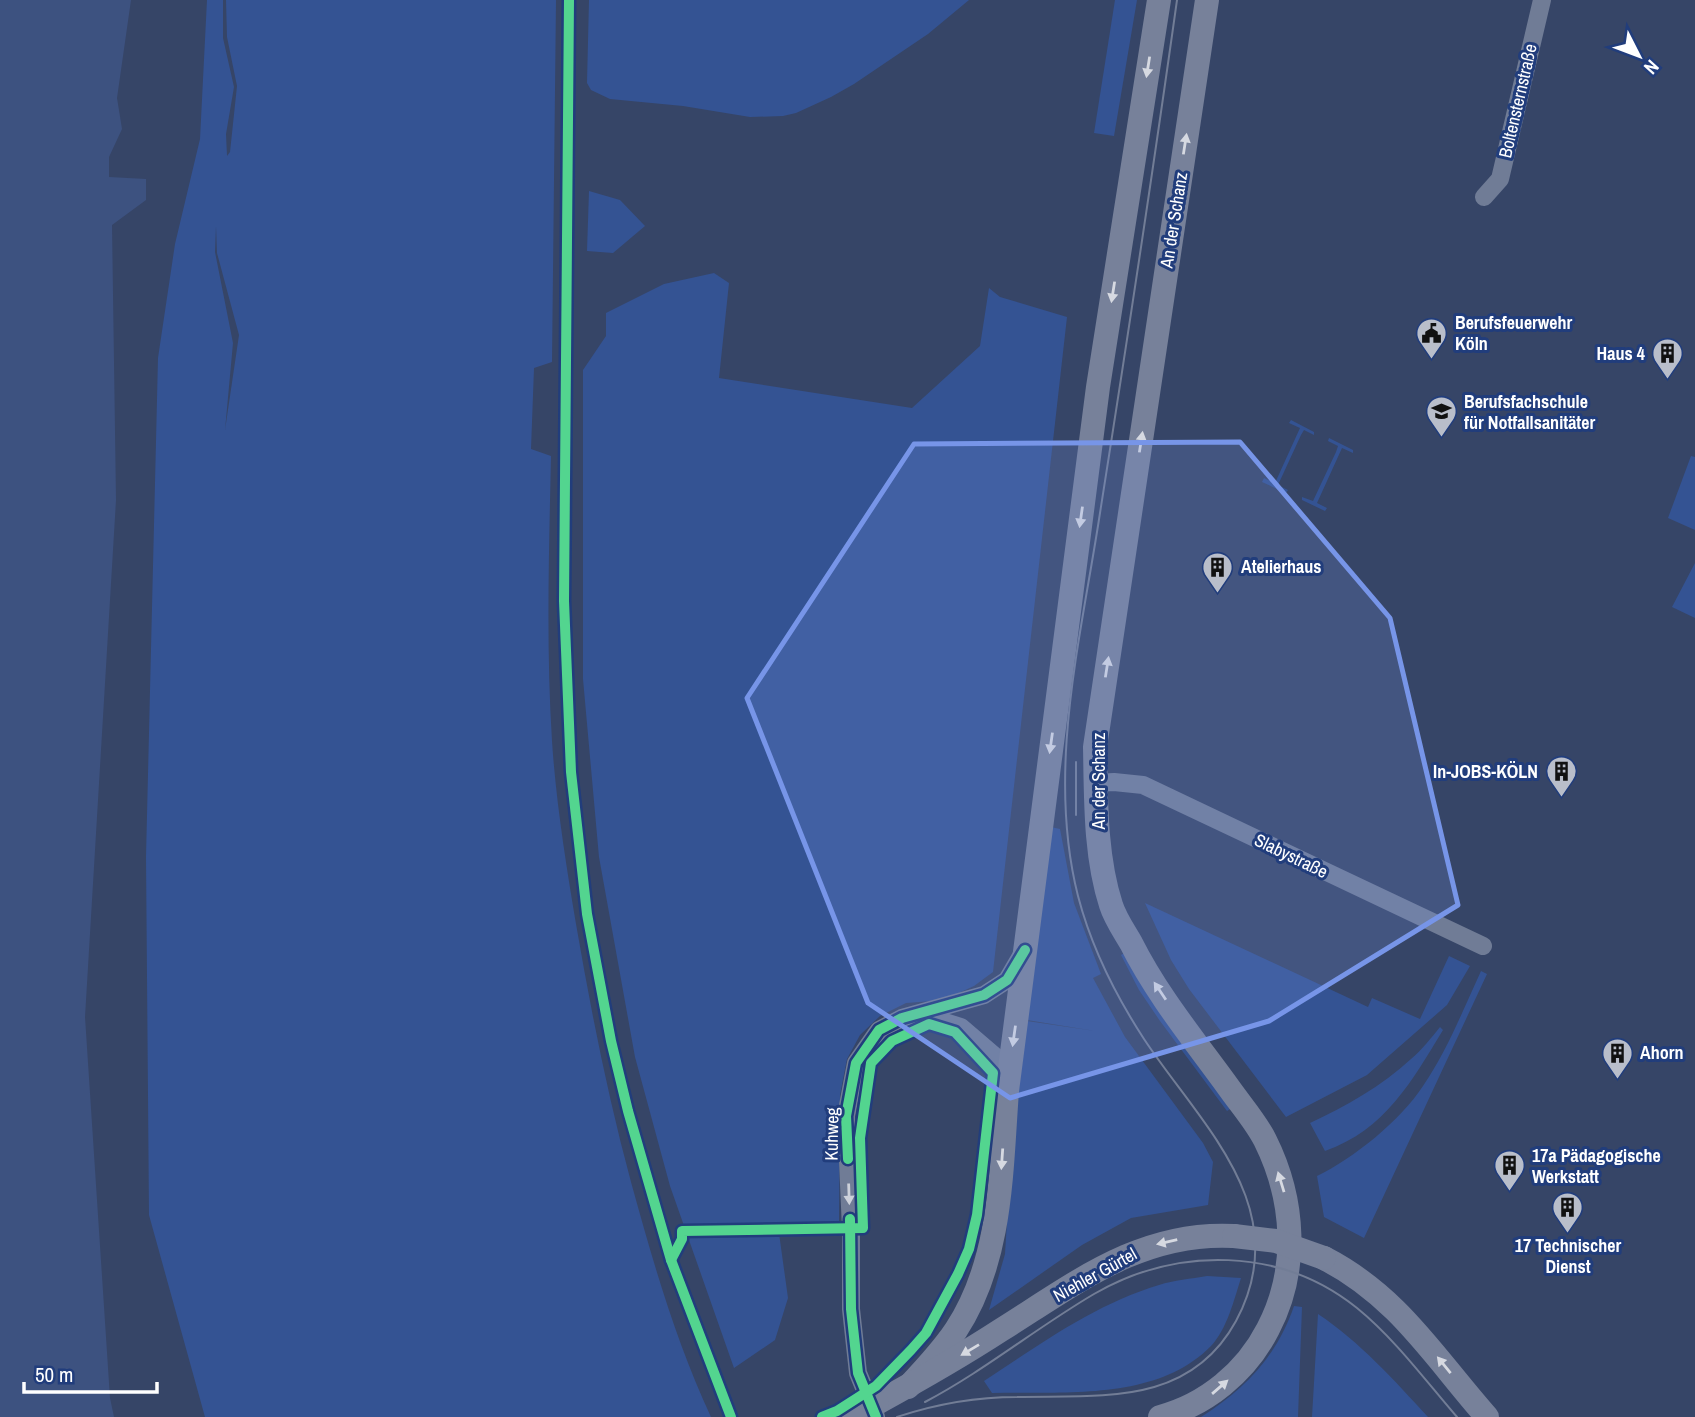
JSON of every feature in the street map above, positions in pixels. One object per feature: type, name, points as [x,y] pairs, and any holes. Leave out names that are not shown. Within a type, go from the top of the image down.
[{"type":"main road","points":[[848,1417],[876,1410],[938,1363],[976,1294],[989,1254],[999,1194],[1007,1091],[1098,387],[1159,0]]},
{"type":"main road","name":"An der Schanz","points":[[1160,1417],[1183,1411],[1216,1391],[1257,1349],[1276,1313],[1287,1279],[1290,1235],[1282,1182],[1265,1139],[1141,963],[1111,906],[1100,850],[1096,783],[1097,733],[1207,0]]},
{"type":"main road","name":"Niehler Gürtel","points":[[938,1363],[1121,1257],[1182,1238],[1234,1236],[1276,1241],[1324,1258],[1357,1276],[1395,1307],[1487,1417]]},
{"type":"street","name":"Boltensternstraße","points":[[1484,197],[1500,179],[1542,0]]},
{"type":"street","name":"Slabystraße","points":[[1096,783],[1143,785],[1483,947]]},
{"type":"street","name":"Kuhweg","points":[[876,1410],[859,1373],[851,1309],[846,1116],[856,1063],[879,1030],[902,1018],[984,995],[1007,980],[1025,950]]},
{"type":"street","points":[[919,1014],[961,1027],[996,1056],[1007,1091]]},
{"type":"highlighted area","points":[[1240,442],[1390,618],[1458,905],[1269,1021],[1010,1098],[868,1003],[747,698],[914,444]]},
{"type":"shaded area","points":[[0,0],[131,0],[117,98],[122,129],[109,157],[109,177],[146,179],[146,200],[112,225],[116,500],[85,1017],[110,1398],[114,1417],[0,1417]]},
{"type":"shaded area","points":[[207,0],[223,0],[223,38],[234,87],[226,134],[227,156],[230,152],[237,86],[227,37],[226,0],[556,0],[552,362],[534,368],[531,449],[551,456],[549,670],[556,787],[582,957],[600,1054],[623,1150],[666,1301],[711,1417],[205,1417],[149,1215],[146,857],[158,358],[175,244],[200,139]],"holes":[[[216,226],[217,253],[239,335],[225,430],[233,343],[215,252]]]},
{"type":"shaded area","points":[[589,0],[969,0],[928,34],[831,97],[796,113],[750,117],[683,106],[610,99],[591,90],[587,83]]},
{"type":"shaded area","points":[[1115,0],[1137,0],[1114,136],[1094,133]]},
{"type":"shaded area","points":[[589,191],[620,200],[645,226],[613,253],[587,251]]},
{"type":"shaded area","points":[[714,273],[729,283],[719,378],[912,408],[980,346],[989,288],[1000,297],[1067,317],[993,972],[974,986],[950,997],[906,1003],[880,1016],[860,1035],[847,1059],[840,1095],[839,1227],[778,1226],[788,1298],[775,1340],[734,1368],[670,1186],[635,1057],[599,857],[583,679],[583,370],[606,336],[606,313],[664,284]]},
{"type":"shaded area","points":[[1291,420],[1314,432],[1314,435],[1304,430],[1301,435],[1278,485],[1288,490],[1286,493],[1262,482],[1264,478],[1275,483],[1300,428],[1289,423]]},
{"type":"shaded area","points":[[1329,438],[1353,450],[1353,453],[1342,448],[1317,503],[1327,508],[1325,511],[1302,500],[1302,497],[1313,501],[1336,452],[1338,446],[1328,441]]},
{"type":"shaded area","points":[[1691,456],[1695,457],[1695,530],[1668,518]]},
{"type":"shaded area","points":[[1695,563],[1695,618],[1672,607]]},
{"type":"shaded area","points":[[1051,827],[1060,829],[1074,903],[1101,974],[1093,978],[1125,1037],[1203,1143],[1213,1162],[1208,1205],[1131,1218],[1082,1245],[989,1310],[1005,1254],[1011,1156],[1027,1021],[1095,1031],[1027,1020]]},
{"type":"shaded area","points":[[1145,903],[1368,1007],[1372,998],[1420,1019],[1449,956],[1470,966],[1447,1005],[1367,1075],[1286,1117],[1189,989],[1171,960]]},
{"type":"shaded area","points":[[1128,951],[1235,1106],[1227,1111],[1160,1021],[1139,990],[1121,955]]},
{"type":"shaded area","points":[[1481,971],[1487,974],[1364,1238],[1324,1217],[1317,1176],[1375,1137],[1413,1099],[1440,1059]]},
{"type":"shaded area","points":[[1440,1027],[1443,1030],[1395,1102],[1364,1130],[1325,1151],[1310,1123],[1376,1087],[1419,1052]]},
{"type":"shaded area","points":[[1207,1276],[1241,1278],[1226,1323],[1211,1346],[1189,1364],[1164,1377],[1108,1390],[1078,1392],[992,1393],[984,1381],[1068,1327],[1112,1303],[1165,1283]]},
{"type":"shaded area","points":[[1294,1306],[1302,1307],[1298,1417],[1201,1417],[1232,1395],[1258,1370],[1287,1324]]},
{"type":"shaded area","points":[[1318,1314],[1362,1349],[1428,1417],[1312,1417]]},
{"type":"tram line","points":[[897,1417],[926,1408],[971,1400],[1110,1395],[1140,1391],[1168,1382],[1194,1369],[1217,1349],[1236,1321],[1252,1280],[1255,1241],[1248,1205],[1234,1170],[1214,1136],[1134,1023],[1105,970],[1090,933],[1078,896],[1069,848],[1065,801],[1066,752],[1076,656],[1130,321],[1177,0]]},
{"type":"tram line","points":[[1076,762],[1076,815]]},
{"type":"tram line","points":[[925,1402],[1094,1294],[1126,1278],[1159,1267],[1194,1261],[1228,1260],[1262,1264],[1296,1273],[1327,1288],[1357,1308],[1397,1346],[1457,1417]]},
{"type":"cycle path","points":[[569,0],[564,601],[571,772],[587,914],[611,1041],[628,1111],[671,1260],[731,1417]]},
{"type":"cycle path","points":[[848,1159],[846,1116],[856,1063],[879,1030],[902,1018],[984,995],[1007,980],[1025,950]]},
{"type":"cycle path","points":[[671,1260],[682,1239],[682,1231],[863,1228],[860,1138],[871,1063],[892,1041],[929,1024],[955,1032],[993,1073],[977,1215],[969,1249],[926,1333],[876,1386],[837,1411],[822,1417]]},
{"type":"cycle path","points":[[850,1219],[851,1309],[858,1373],[876,1417]]},
{"type":"place","name":"Berufsfeuerwehr Köln","points":[[1432,360]]},
{"type":"place","name":"Haus 4","points":[[1668,381]]},
{"type":"place","name":"Berufsfachschule für Notfallsanitäter","points":[[1441,439]]},
{"type":"place","name":"Atelierhaus","points":[[1218,594]]},
{"type":"place","name":"In-JOBS-KÖLN","points":[[1561,799]]},
{"type":"place","name":"Ahorn","points":[[1617,1080]]},
{"type":"place","name":"17a Pädagogische Werkstatt","points":[[1509,1193]]},
{"type":"place","name":"17 Technischer Dienst","points":[[1568,1235]]}]
